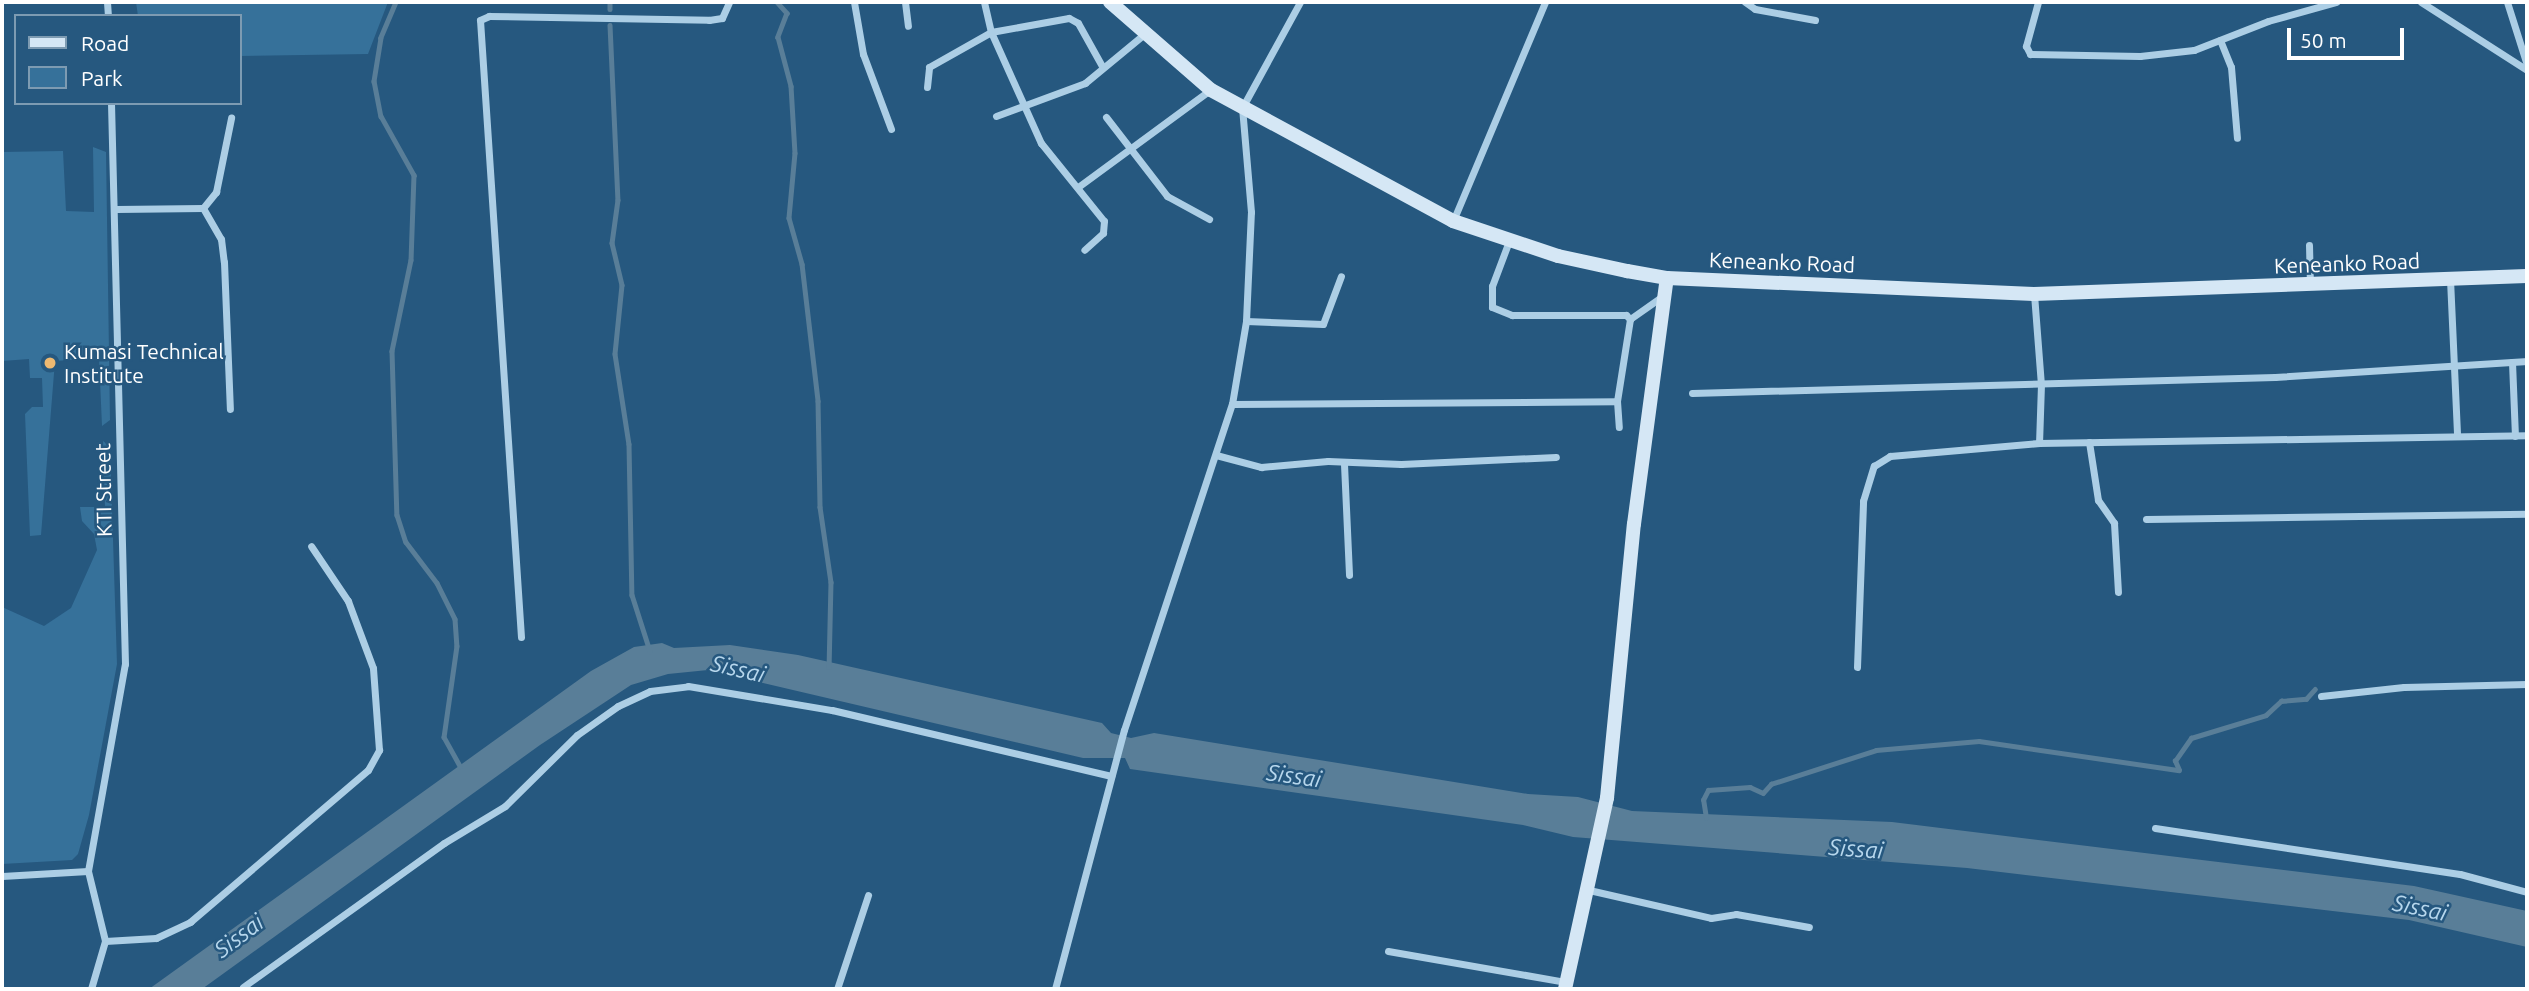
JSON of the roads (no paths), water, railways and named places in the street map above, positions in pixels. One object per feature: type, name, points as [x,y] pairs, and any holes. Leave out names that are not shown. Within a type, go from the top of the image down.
[{"type":"street","points":[[521,637],[480,20],[489,16],[709,20],[722,18],[729,2]]},
{"type":"street","points":[[853,2],[863,54],[891,129]]},
{"type":"street","points":[[905,2],[908,26]]},
{"type":"street","points":[[984,2],[991,32],[1041,143],[1078,187],[1105,227],[1084,250]]},
{"type":"street","name":"Keneanko Road","points":[[1110,2],[1143,35],[1211,90],[1453,221],[1558,256],[1667,278],[2034,294],[2527,276]]},
{"type":"street","points":[[1055,989],[1124,730],[1232,404],[1246,321],[1251,212],[1241,108],[1300,2]]},
{"type":"street","points":[[1453,221],[1545,2]]},
{"type":"street","points":[[1745,2],[1755,9],[1815,20]]},
{"type":"street","points":[[2038,2],[2027,38],[2030,54],[2169,55],[2336,2]]},
{"type":"street","points":[[2421,2],[2527,67]]},
{"type":"street","points":[[2507,2],[2527,67]]},
{"type":"street","points":[[927,87],[929,67],[991,32],[1074,19],[1103,68]]},
{"type":"street","points":[[996,116],[1085,83],[1143,35]]},
{"type":"street","points":[[2220,40],[2231,66],[2237,138]]},
{"type":"street","points":[[1078,187],[1211,90]]},
{"type":"street","name":"KTI Street","points":[[88,872],[125,664],[116,209],[111,105]]},
{"type":"street","points":[[1106,117],[1167,196],[1209,219]]},
{"type":"street","points":[[203,208],[216,192],[231,118]]},
{"type":"street","points":[[116,209],[203,208]]},
{"type":"street","points":[[203,208],[221,239],[230,409]]},
{"type":"street","points":[[1509,241],[1492,286],[1492,307],[1498,311],[1532,316],[1626,315],[1630,319]]},
{"type":"street","points":[[2309,244],[2310,285]]},
{"type":"street","points":[[1246,321],[1323,324],[1341,276]]},
{"type":"street","points":[[1388,951],[1566,986],[1607,798],[1634,524],[1667,278]]},
{"type":"street","points":[[2451,279],[2457,435]]},
{"type":"street","points":[[2034,294],[2041,384],[2039,443]]},
{"type":"street","points":[[1619,427],[1618,401],[1630,319],[1665,295]]},
{"type":"street","points":[[1692,393],[2275,377],[2527,361]]},
{"type":"street","points":[[2512,362],[2515,436]]},
{"type":"street","points":[[1232,404],[1618,401]]},
{"type":"street","points":[[1857,667],[1860,524],[1874,466],[1890,456],[2039,443],[2527,435]]},
{"type":"street","points":[[2089,442],[2098,500],[2113,523],[2118,592]]},
{"type":"street","points":[[1216,456],[1261,467],[1328,461],[1344,464],[1556,457]]},
{"type":"street","points":[[1344,464],[1349,575]]},
{"type":"street","points":[[2146,519],[2238,514],[2527,514]]},
{"type":"street","points":[[105,941],[156,938],[190,922],[368,770],[379,750],[373,668],[348,601],[311,546]]},
{"type":"street","points":[[2321,696],[2404,687],[2527,684]]},
{"type":"street","points":[[243,987],[444,843],[505,806],[577,735],[618,706],[650,691],[688,686],[832,710],[1112,773]]},
{"type":"street","points":[[2155,828],[2460,874],[2527,892]]},
{"type":"street","points":[[2,876],[88,872],[105,941],[91,989]]},
{"type":"street","points":[[1589,890],[1712,918],[1736,915],[1809,927]]},
{"type":"street","points":[[837,989],[868,895]]},
{"type":"water","name":"Sissai","points":[[662,643],[674,648],[730,645],[798,655],[1102,723],[1111,733],[1131,738],[1154,733],[1528,794],[1578,797],[1632,811],[1892,822],[2414,886],[2527,911],[2527,947],[2409,920],[1967,868],[1573,837],[1523,825],[1130,769],[1125,758],[1083,758],[708,670],[668,674],[631,685],[540,745],[202,989],[149,989],[591,671],[634,647]]},
{"type":"waterway","points":[[396,2],[381,38],[374,81],[381,116],[414,175],[411,260],[392,351],[397,515],[406,542],[437,583],[455,619],[457,646],[444,737],[460,766]]},
{"type":"waterway","points":[[610,2],[610,9]]},
{"type":"waterway","points":[[777,2],[787,13],[778,37],[791,86],[795,153],[789,218],[802,264],[818,401],[820,507],[831,582],[829,667]]},
{"type":"waterway","points":[[610,25],[618,200],[612,243],[622,285],[615,354],[629,444],[632,595],[650,651]]},
{"type":"waterway","points":[[1706,818],[1703,800],[1708,790],[1750,787],[1763,793],[1771,784],[1876,750],[1979,741],[2179,770],[2175,761],[2191,738],[2266,715],[2281,701],[2306,699],[2315,689]]},
{"type":"place","name":"Kumasi Technical Institute","points":[[50,363]]}]
